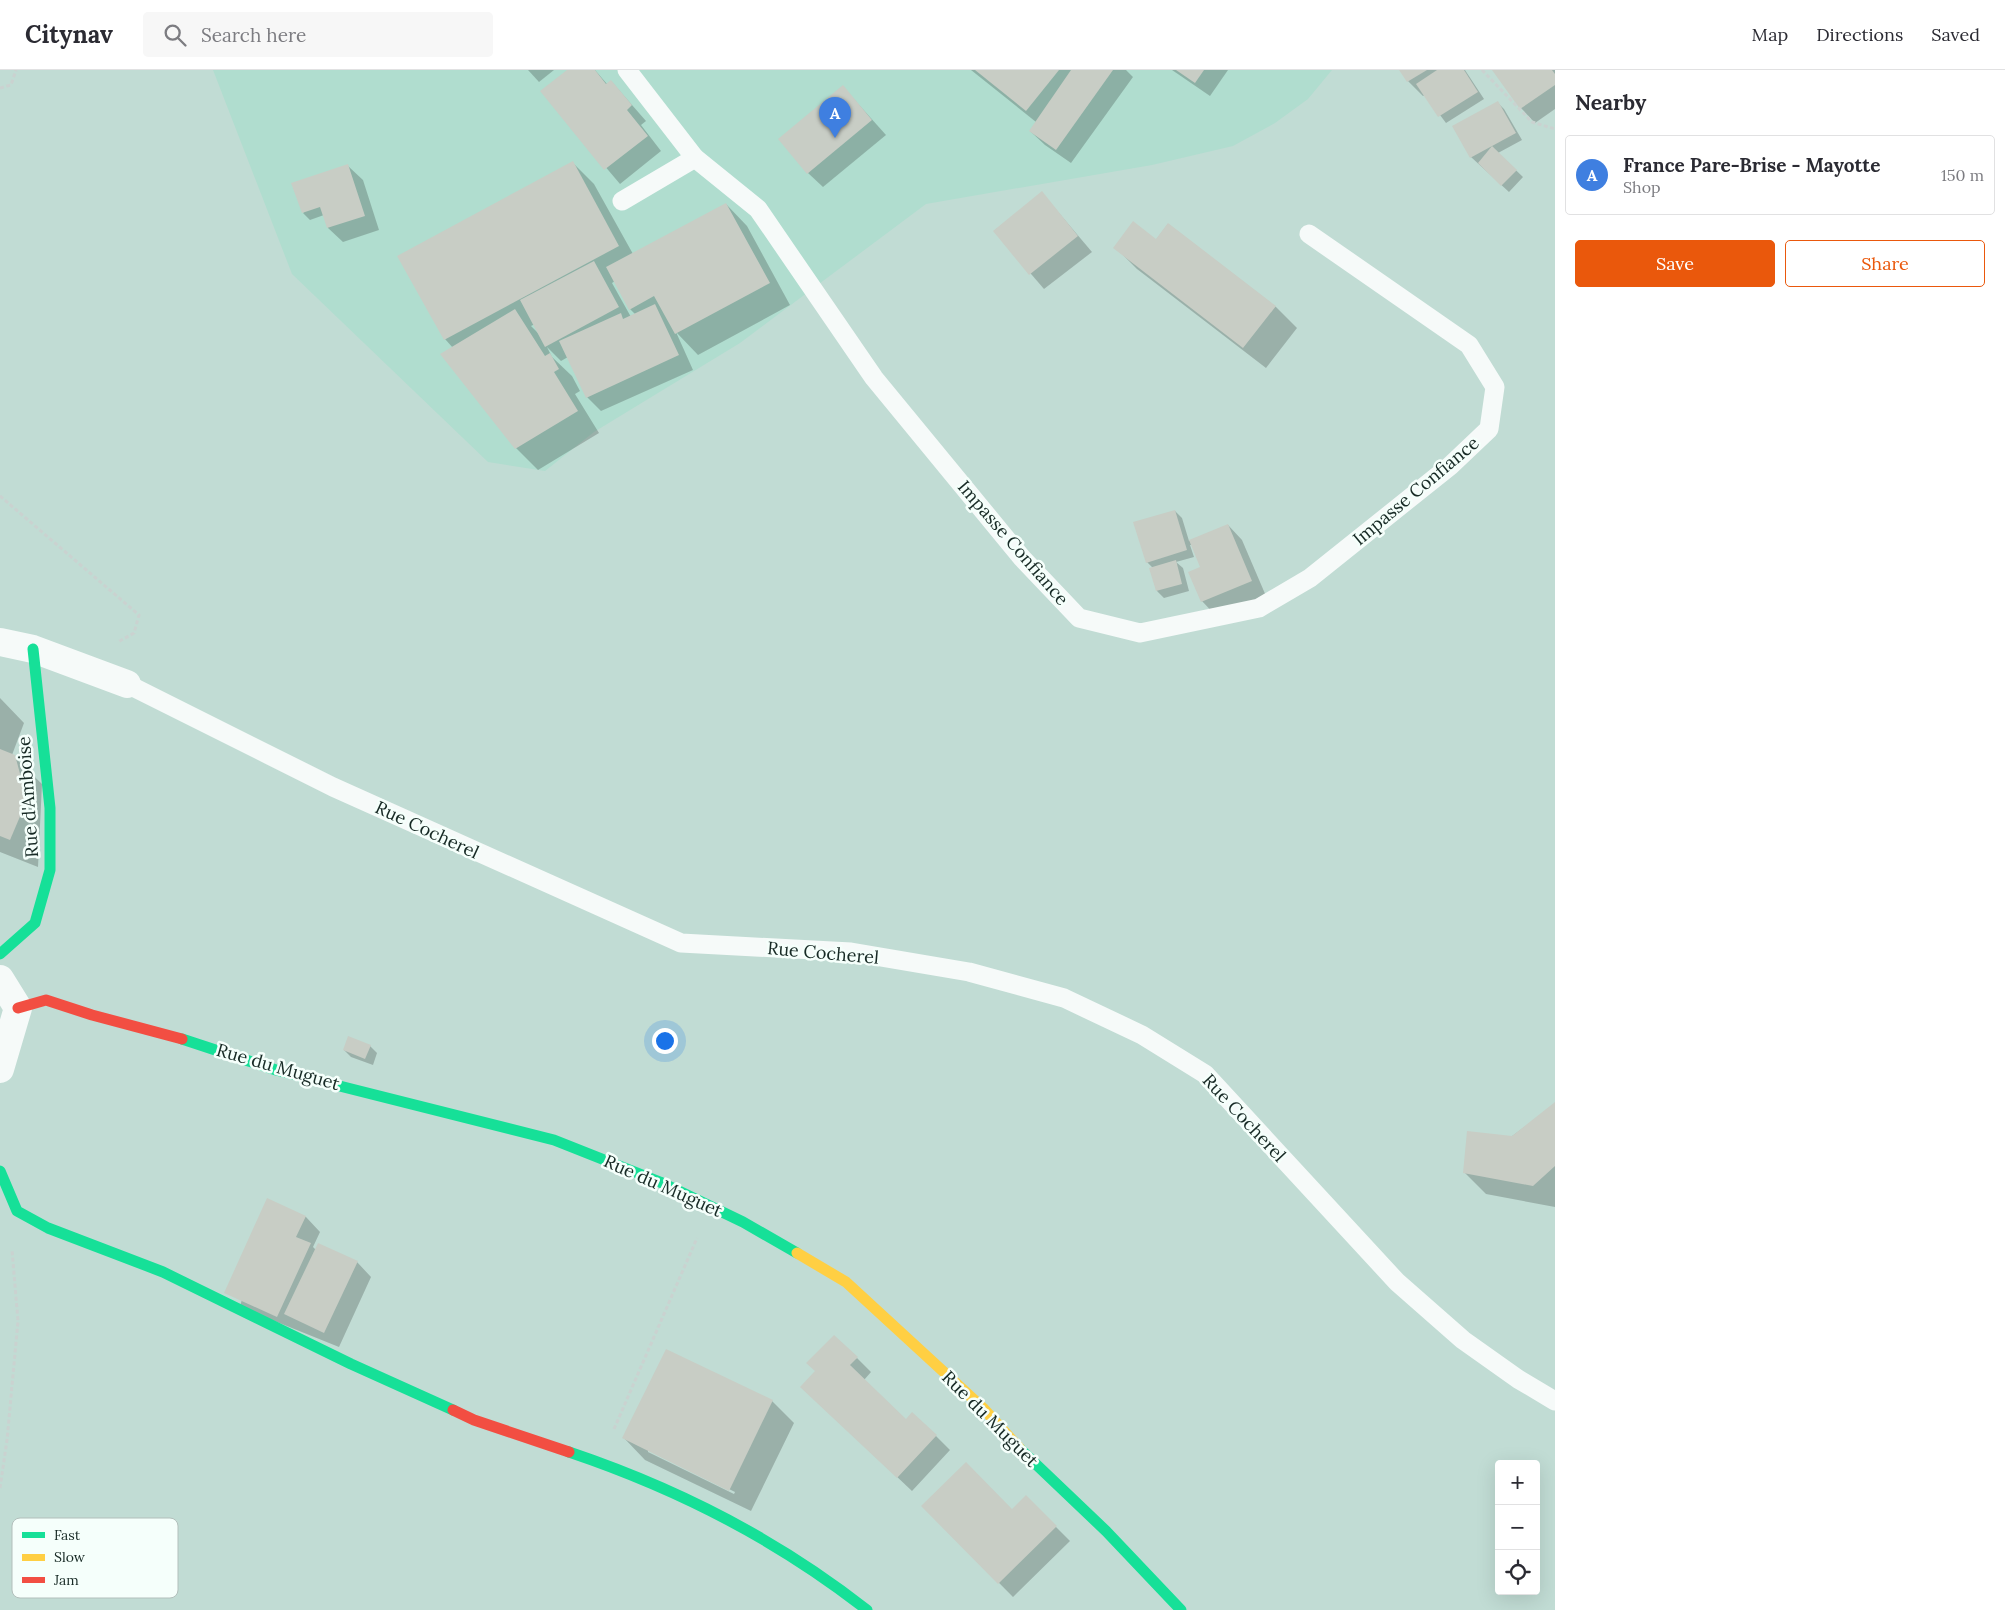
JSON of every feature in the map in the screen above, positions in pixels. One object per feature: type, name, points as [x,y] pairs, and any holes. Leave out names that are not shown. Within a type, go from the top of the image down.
[{"type":"street","name":"Rue Cocherel","points":[[0,642],[33,649],[127,684]]},
{"type":"street","name":"Rue d'Amboise","points":[[0,954],[35,923],[50,870],[50,808],[33,649]]},
{"type":"street","points":[[0,979],[18,1008],[0,1069]]},
{"type":"street","name":"Rue du Muguet","points":[[18,1008],[46,1000],[198,1043],[276,1070],[554,1140],[660,1182],[742,1222],[846,1282],[983,1408],[1023,1453],[1106,1531],[1181,1610]]},
{"type":"street","points":[[0,1170],[17,1211],[48,1228],[164,1272],[342,1360],[474,1420],[652,1482],[740,1526],[843,1591],[867,1610]]},
{"type":"lane","name":"Impasse Confiance","points":[[627,70],[695,158],[758,209],[874,378],[1022,558],[1079,618],[1140,633],[1259,608],[1318,572],[1450,466],[1489,429],[1495,388],[1469,345],[1309,234]]},
{"type":"lane","points":[[622,200],[695,158]]},
{"type":"lane","name":"Rue Cocherel","points":[[127,684],[333,787],[682,943],[851,952],[969,972],[1064,998],[1142,1036],[1205,1074],[1398,1282],[1463,1340],[1518,1379],[1555,1401]]},
{"type":"path","points":[[0,88],[11,85],[16,70]]},
{"type":"path","points":[[1482,70],[1532,122],[1555,129]]},
{"type":"path","points":[[0,496],[139,615],[134,633],[114,644]]},
{"type":"path","points":[[599,1462],[711,1207]]},
{"type":"path","points":[[0,1488],[7,1440],[18,1321],[12,1252],[17,1211]]},
{"type":"shaded area","points":[[213,70],[1332,70],[1308,99],[1275,123],[1233,146],[1152,165],[926,204],[740,343],[594,432],[545,471],[488,462],[292,274]]},
{"type":"building","points":[[567,70],[595,70],[606,84],[611,80],[632,105],[627,110],[648,136],[604,170],[540,91]]},
{"type":"building","points":[[975,70],[1059,70],[1026,111]]},
{"type":"building","points":[[1071,70],[1113,70],[1056,150],[1029,131]]},
{"type":"building","points":[[1176,70],[1204,70],[1195,83]]},
{"type":"building","points":[[1399,70],[1427,70],[1407,82]]},
{"type":"building","points":[[1437,70],[1464,70],[1478,92],[1438,117],[1416,84]]},
{"type":"building","points":[[1492,70],[1552,70],[1555,74],[1555,85],[1520,109]]},
{"type":"building","points":[[843,85],[872,120],[807,174],[778,139]]},
{"type":"building","points":[[1498,101],[1516,133],[1470,158],[1452,126]]},
{"type":"building","points":[[1492,146],[1517,170],[1501,186],[1478,163]]},
{"type":"building","points":[[573,161],[619,246],[444,340],[397,256]]},
{"type":"building","points":[[348,164],[365,216],[327,228],[320,207],[302,213],[291,183]]},
{"type":"building","points":[[1042,191],[1078,236],[1029,275],[993,231]]},
{"type":"building","points":[[726,203],[770,283],[675,334],[654,296],[629,310],[606,267]]},
{"type":"building","points":[[1133,221],[1156,239],[1168,223],[1276,306],[1243,348],[1113,248]]},
{"type":"building","points":[[594,261],[619,307],[545,347],[520,300]]},
{"type":"building","points":[[655,304],[679,355],[586,398],[559,341],[621,313],[623,319]]},
{"type":"building","points":[[515,309],[545,356],[550,353],[559,369],[554,372],[578,411],[515,449],[440,354]]},
{"type":"building","points":[[1175,510],[1187,550],[1146,563],[1133,522]]},
{"type":"building","points":[[1228,524],[1252,581],[1201,602],[1188,572],[1200,567],[1189,540]]},
{"type":"building","points":[[1176,560],[1182,584],[1156,591],[1149,568]]},
{"type":"building","points":[[0,749],[15,755],[27,800],[10,840],[0,836]]},
{"type":"building","points":[[348,1036],[371,1045],[365,1059],[343,1050]]},
{"type":"building","points":[[1555,1102],[1555,1166],[1533,1186],[1463,1173],[1467,1131],[1512,1136]]},
{"type":"building","points":[[267,1198],[306,1216],[296,1237],[311,1243],[277,1317],[224,1293]]},
{"type":"building","points":[[318,1243],[358,1261],[324,1333],[284,1314]]},
{"type":"building","points":[[834,1335],[858,1357],[850,1365],[906,1419],[912,1412],[937,1435],[897,1478],[800,1387],[815,1371],[806,1363]]},
{"type":"building","points":[[666,1349],[773,1400],[729,1491],[622,1438]]},
{"type":"building","points":[[966,1462],[1012,1509],[1026,1495],[1057,1526],[998,1584],[921,1506]]},
{"type":"traffic: fast","points":[[0,954],[35,923],[50,870],[50,808],[33,649]]},
{"type":"traffic: fast","points":[[182,1039],[276,1070],[554,1140],[660,1182],[743,1222],[797,1253]]},
{"type":"traffic: fast","points":[[0,1171],[17,1211],[48,1228],[163,1272],[351,1364],[453,1410]]},
{"type":"traffic: fast","points":[[1020,1449],[1106,1531],[1181,1610]]},
{"type":"traffic: fast","points":[[569,1452],[648,1482],[725,1518],[798,1561],[867,1610]]},
{"type":"traffic: slow","points":[[797,1253],[846,1282],[983,1408],[1020,1449]]},
{"type":"traffic: jam","points":[[18,1008],[46,1000],[92,1015],[182,1039]]},
{"type":"traffic: jam","points":[[453,1410],[474,1420],[569,1452]]},
{"type":"place","name":"France Pare-Brise - Mayotte","points":[[835,138]]}]
